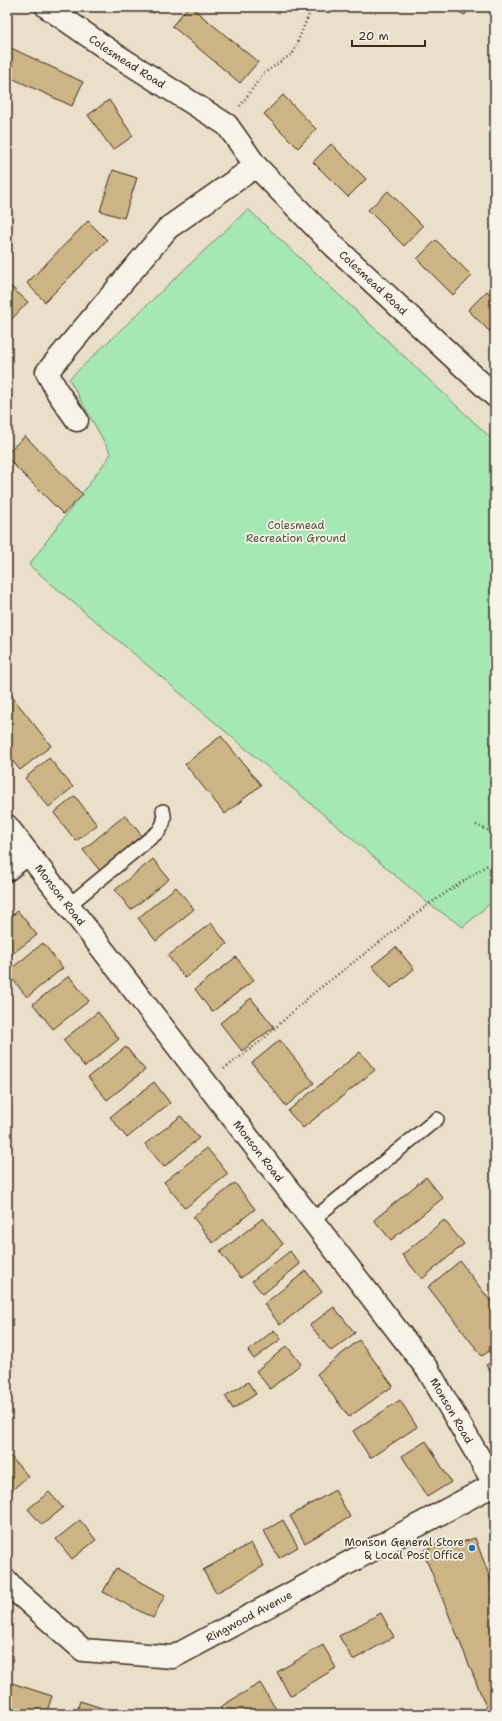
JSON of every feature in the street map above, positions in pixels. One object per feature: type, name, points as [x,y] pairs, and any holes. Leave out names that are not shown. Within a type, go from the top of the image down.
[{"type":"street","name":"Colesmead Road","points":[[47,7],[113,53],[227,125],[256,166],[334,246],[495,396]]},
{"type":"street","points":[[77,420],[58,393],[47,372],[168,228],[256,166]]},
{"type":"street","name":"Monson Road","points":[[7,826],[428,1370],[495,1484]]},
{"type":"street","points":[[7,870],[28,853]]},
{"type":"street","name":"Ringwood Avenue","points":[[7,1581],[16,1592],[83,1650],[173,1657],[495,1484]]},
{"type":"lane","points":[[68,905],[156,834],[162,826],[165,816],[163,811]]},
{"type":"lane","points":[[312,1220],[437,1119]]},
{"type":"path","points":[[227,125],[263,74],[293,53],[312,7]]},
{"type":"path","points":[[476,825],[495,833]]},
{"type":"path","points":[[206,1082],[261,1042],[311,995],[429,904],[495,860]]},
{"type":"green space","name":"Colesmead Recreation Ground","points":[[248,209],[495,442],[495,899],[463,927],[429,904],[29,565],[111,454],[69,379]]},
{"type":"building","points":[[144,7],[158,7],[154,13]]},
{"type":"building","points":[[188,7],[191,7],[258,62],[240,83],[172,26]]},
{"type":"building","points":[[449,7],[469,7],[465,15]]},
{"type":"building","points":[[7,46],[83,82],[72,106],[7,76]]},
{"type":"building","points":[[283,95],[316,129],[298,148],[264,114]]},
{"type":"building","points":[[109,100],[133,136],[113,150],[88,115]]},
{"type":"building","points":[[331,144],[366,179],[348,197],[313,162]]},
{"type":"building","points":[[113,170],[137,178],[124,218],[100,211]]},
{"type":"building","points":[[388,191],[423,226],[404,246],[368,210]]},
{"type":"building","points":[[88,221],[107,240],[45,302],[27,283]]},
{"type":"building","points":[[436,240],[472,276],[453,295],[417,259]]},
{"type":"building","points":[[8,284],[28,302],[7,324],[7,285]]},
{"type":"building","points":[[487,291],[495,299],[495,337],[468,310]]},
{"type":"building","points":[[25,436],[83,495],[63,514],[7,458],[7,453]]},
{"type":"building","points":[[7,690],[51,746],[20,770],[7,754]]},
{"type":"building","points":[[221,736],[261,785],[225,814],[185,764]]},
{"type":"building","points":[[49,758],[73,787],[49,807],[25,778]]},
{"type":"building","points":[[75,796],[97,825],[76,841],[54,813]]},
{"type":"building","points":[[125,815],[143,837],[101,872],[83,850]]},
{"type":"building","points":[[153,859],[169,879],[131,910],[115,890]]},
{"type":"building","points":[[176,887],[194,909],[156,941],[138,918]]},
{"type":"building","points":[[18,911],[37,935],[7,958],[7,919]]},
{"type":"building","points":[[211,923],[227,944],[185,978],[168,956]]},
{"type":"building","points":[[43,943],[63,968],[27,997],[7,972]]},
{"type":"building","points":[[396,947],[414,969],[391,988],[372,966]]},
{"type":"building","points":[[236,957],[254,980],[212,1012],[195,989]]},
{"type":"building","points":[[69,976],[89,1001],[53,1029],[33,1004]]},
{"type":"building","points":[[251,998],[274,1027],[242,1051],[220,1023]]},
{"type":"building","points":[[98,1012],[119,1039],[85,1067],[63,1040]]},
{"type":"building","points":[[280,1040],[314,1083],[286,1106],[252,1063]]},
{"type":"building","points":[[126,1047],[145,1070],[107,1100],[88,1077]]},
{"type":"building","points":[[360,1052],[375,1070],[303,1128],[288,1111]]},
{"type":"building","points":[[154,1082],[170,1103],[127,1138],[110,1117]]},
{"type":"building","points":[[181,1116],[199,1138],[164,1167],[145,1144]]},
{"type":"building","points":[[207,1148],[228,1174],[185,1208],[164,1182]]},
{"type":"building","points":[[426,1177],[443,1198],[391,1240],[374,1220]]},
{"type":"building","points":[[235,1183],[255,1209],[213,1243],[193,1217]]},
{"type":"building","points":[[263,1218],[283,1244],[241,1278],[220,1252]]},
{"type":"building","points":[[444,1220],[464,1244],[422,1279],[402,1255]]},
{"type":"building","points":[[290,1251],[300,1264],[263,1294],[252,1281]]},
{"type":"building","points":[[460,1261],[495,1307],[495,1347],[482,1356],[428,1287]]},
{"type":"building","points":[[306,1271],[322,1292],[280,1325],[264,1304]]},
{"type":"building","points":[[334,1307],[355,1333],[331,1351],[310,1325]]},
{"type":"building","points":[[274,1330],[281,1339],[254,1359],[248,1351]]},
{"type":"building","points":[[359,1340],[393,1386],[349,1417],[317,1374]]},
{"type":"building","points":[[287,1346],[301,1364],[270,1389],[256,1371]]},
{"type":"building","points":[[495,1360],[495,1380],[486,1365]]},
{"type":"building","points":[[248,1382],[256,1394],[233,1409],[225,1396]]},
{"type":"building","points":[[400,1400],[417,1427],[370,1458],[353,1431]]},
{"type":"building","points":[[426,1441],[451,1482],[427,1497],[402,1456]]},
{"type":"building","points":[[10,1456],[28,1476],[8,1494],[7,1459]]},
{"type":"building","points":[[335,1490],[350,1517],[305,1543],[290,1516]]},
{"type":"building","points":[[49,1492],[63,1508],[42,1525],[28,1509]]},
{"type":"building","points":[[80,1520],[96,1540],[72,1559],[56,1539]]},
{"type":"building","points":[[283,1520],[298,1547],[279,1558],[264,1531]]},
{"type":"building","points":[[475,1538],[495,1591],[495,1714],[489,1714],[423,1551],[445,1541],[448,1547]]},
{"type":"building","points":[[251,1543],[264,1566],[216,1593],[203,1570]]},
{"type":"building","points":[[116,1568],[165,1595],[153,1618],[103,1592]]},
{"type":"building","points":[[381,1613],[394,1637],[353,1660],[339,1636]]},
{"type":"building","points":[[323,1645],[336,1668],[290,1696],[277,1672]]},
{"type":"building","points":[[9,1682],[52,1696],[46,1714],[7,1714],[7,1687]]},
{"type":"building","points":[[260,1683],[277,1711],[271,1714],[225,1714],[220,1707]]},
{"type":"building","points":[[80,1701],[121,1714],[76,1714]]},
{"type":"place","name":"Monson General Store & Local Post Office","points":[[472,1548]]}]
